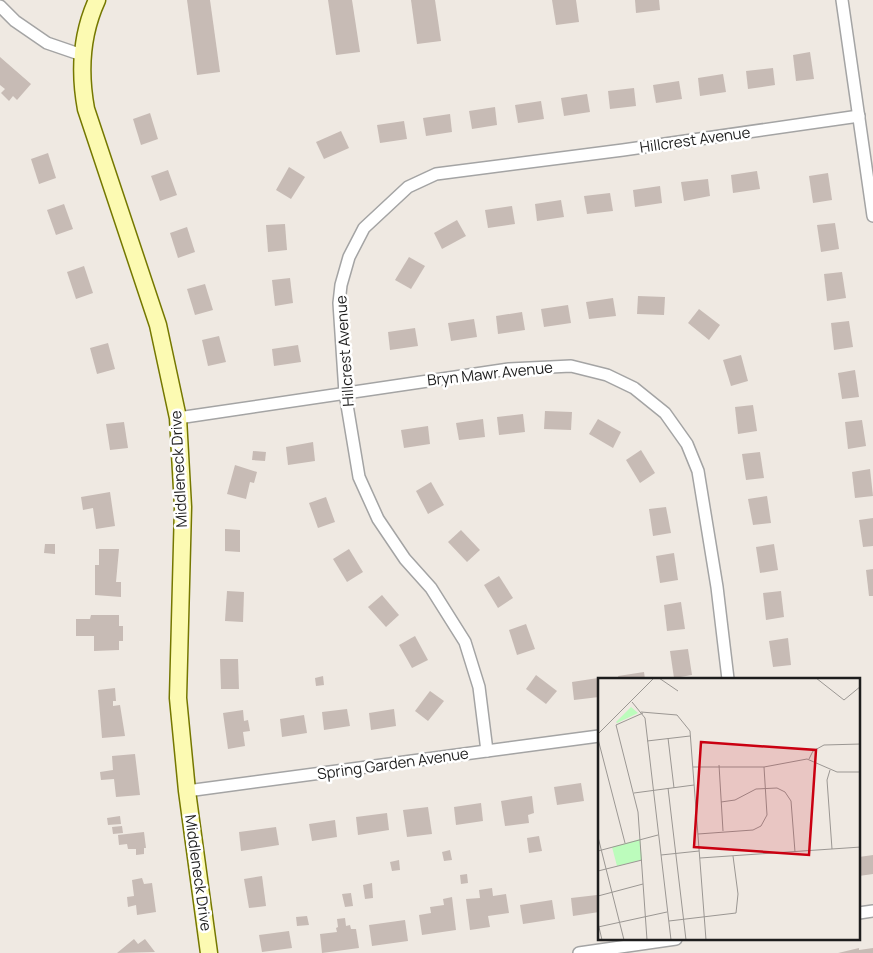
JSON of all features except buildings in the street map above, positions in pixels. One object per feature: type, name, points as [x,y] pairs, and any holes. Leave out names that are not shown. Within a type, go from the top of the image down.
[{"type":"street","name":"Middleneck Drive","points":[[97,0],[87,25],[82,56],[82,82],[86,109],[158,325],[178,418],[183,507],[178,698],[187,791],[209,953]]},
{"type":"street","points":[[842,0],[873,216]]},
{"type":"street","points":[[0,6],[15,21],[47,43],[82,56]]},
{"type":"street","name":"Hillcrest Avenue","points":[[487,751],[479,687],[465,642],[431,588],[405,559],[378,519],[360,477],[345,393],[339,303],[341,284],[349,257],[364,228],[408,187],[436,174],[623,150],[859,116]]},
{"type":"street","name":"Bryn Mawr Avenue","points":[[178,418],[509,369],[571,366],[607,375],[634,388],[665,414],[687,444],[698,471],[717,587],[728,678]]},
{"type":"street","name":"Spring Garden Avenue","points":[[187,791],[598,736]]},
{"type":"street","points":[[860,913],[873,911]]},
{"type":"street","points":[[579,953],[669,940]]}]
